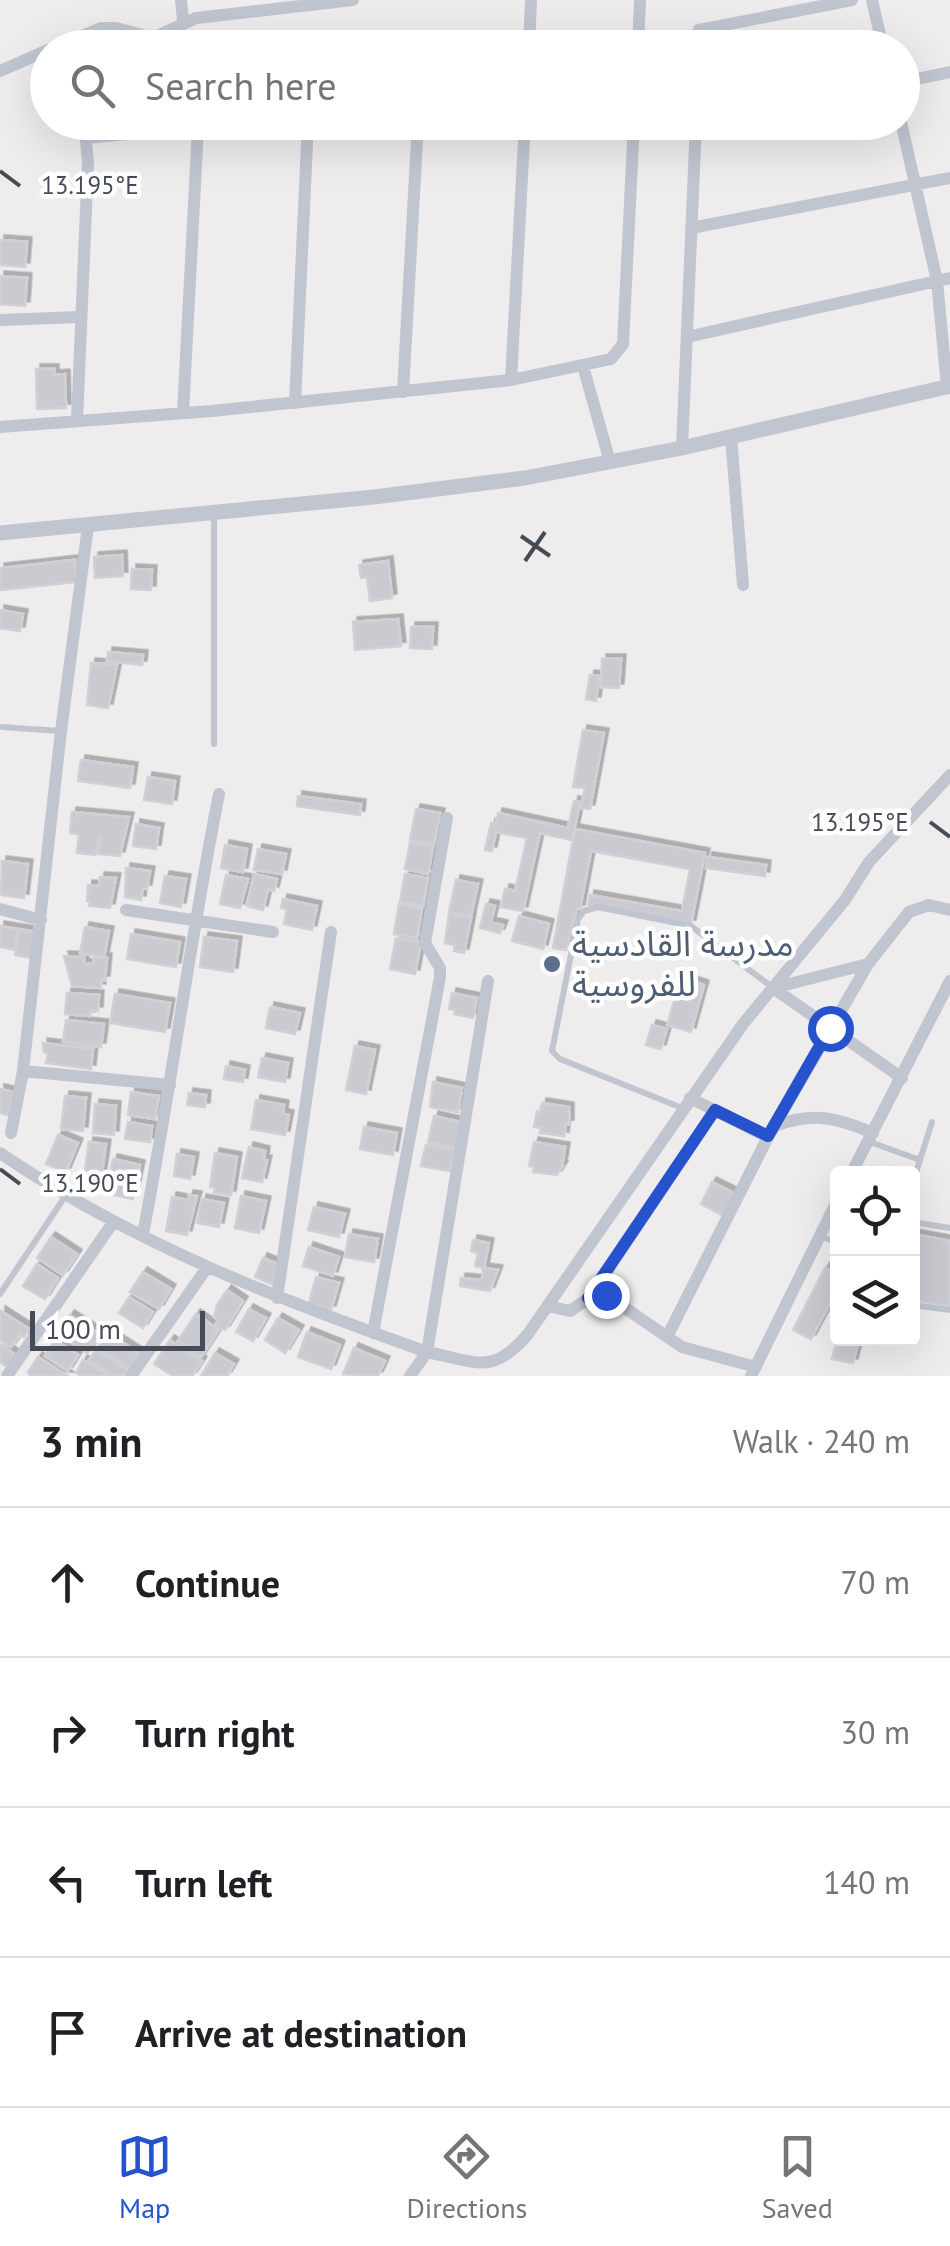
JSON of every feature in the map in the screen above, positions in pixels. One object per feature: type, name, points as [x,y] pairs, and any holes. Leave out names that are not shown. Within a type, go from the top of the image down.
[{"type":"street","points":[[181,0],[184,22]]},
{"type":"street","points":[[168,30],[184,22],[288,4],[353,0]]},
{"type":"street","points":[[529,30],[531,0]]},
{"type":"street","points":[[639,30],[640,0]]},
{"type":"street","points":[[700,30],[852,0]]},
{"type":"street","points":[[872,0],[879,30]]},
{"type":"street","points":[[0,71],[30,58]]},
{"type":"street","points":[[920,78],[950,72]]},
{"type":"street","points":[[78,421],[86,140]]},
{"type":"street","points":[[184,413],[197,140]]},
{"type":"street","points":[[296,403],[307,140]]},
{"type":"street","points":[[403,392],[417,140]]},
{"type":"street","points":[[511,380],[524,140]]},
{"type":"street","points":[[0,427],[296,403],[511,380],[610,359],[623,344],[633,140]]},
{"type":"street","points":[[682,448],[695,140]]},
{"type":"street","points":[[0,532],[473,486],[682,448],[949,386],[944,280],[905,140]]},
{"type":"street","points":[[691,228],[950,178]]},
{"type":"street","points":[[687,337],[944,280]]},
{"type":"street","points":[[0,320],[80,316]]},
{"type":"street","points":[[583,366],[610,462]]},
{"type":"street","points":[[731,437],[744,584]]},
{"type":"street","points":[[11,1133],[23,1071],[88,526]]},
{"type":"street","points":[[0,1153],[66,1195],[206,1269],[427,1352],[492,1364],[500,1362],[516,1350],[686,1103],[845,900],[870,862],[950,776]]},
{"type":"street","points":[[143,1234],[219,794]]},
{"type":"street","points":[[373,1333],[440,977],[440,968],[425,943],[447,818]]},
{"type":"street","points":[[667,1337],[771,1131],[868,964],[909,912],[930,905],[950,910]]},
{"type":"street","points":[[0,909],[41,920]]},
{"type":"street","points":[[126,910],[273,932]]},
{"type":"street","points":[[277,1298],[331,932]]},
{"type":"street","points":[[774,988],[868,964]]},
{"type":"street","points":[[410,1376],[427,1352],[488,980]]},
{"type":"street","points":[[855,1166],[950,981]]},
{"type":"street","points":[[774,988],[902,1078]]},
{"type":"street","points":[[23,1071],[170,1085]]},
{"type":"street","points":[[686,1103],[771,1131],[800,1117],[822,1116],[871,1137]]},
{"type":"street","points":[[548,1306],[570,1311],[588,1298],[715,1110]]},
{"type":"street","points":[[588,1298],[606,1295],[682,1348],[754,1372],[830,1214]]},
{"type":"street","points":[[6,1376],[114,1221]]},
{"type":"street","points":[[131,1376],[206,1269]]},
{"type":"lane","points":[[214,513],[214,744]]},
{"type":"lane","points":[[2,727],[61,731]]},
{"type":"lane","points":[[686,1103],[560,1059],[552,1051],[578,920],[584,911],[598,907],[691,926],[774,988]]},
{"type":"lane","points":[[918,1166],[932,1122]]},
{"type":"lane","points":[[871,1137],[920,1160]]},
{"type":"lane","points":[[0,1294],[66,1195]]},
{"type":"lane","points":[[920,1223],[950,1228]]},
{"type":"lane","points":[[818,1236],[830,1240]]},
{"type":"lane","points":[[0,1272],[11,1277]]},
{"type":"lane","points":[[920,1306],[950,1310]]},
{"type":"building","points":[[0,240],[27,242],[25,267],[0,265]]},
{"type":"building","points":[[0,276],[27,278],[25,306],[0,304]]},
{"type":"building","points":[[36,369],[54,369],[54,375],[65,374],[66,408],[37,409]]},
{"type":"building","points":[[122,555],[123,576],[95,578],[94,557]]},
{"type":"building","points":[[75,560],[77,582],[0,590],[0,568]]},
{"type":"building","points":[[388,561],[392,598],[370,601],[367,577],[361,578],[359,565]]},
{"type":"building","points":[[132,569],[152,570],[151,590],[131,589]]},
{"type":"building","points":[[0,610],[23,614],[20,631],[0,628]]},
{"type":"building","points":[[398,619],[401,646],[355,650],[353,622]]},
{"type":"building","points":[[411,627],[433,627],[432,649],[410,648]]},
{"type":"building","points":[[108,652],[143,655],[142,665],[107,661]]},
{"type":"building","points":[[602,659],[621,659],[619,688],[601,687]]},
{"type":"building","points":[[91,663],[117,665],[108,708],[87,705]]},
{"type":"building","points":[[590,675],[599,676],[596,701],[586,699]]},
{"type":"building","points":[[583,730],[604,733],[590,809],[581,808],[585,788],[573,787]]},
{"type":"building","points":[[81,760],[133,767],[130,788],[78,781]]},
{"type":"building","points":[[148,777],[175,781],[172,804],[144,800]]},
{"type":"building","points":[[298,796],[361,804],[360,815],[297,806]]},
{"type":"building","points":[[574,801],[580,802],[572,840],[540,833],[523,911],[501,907],[505,889],[515,891],[527,838],[496,832],[492,851],[485,850],[491,823],[496,824],[498,813],[568,828]]},
{"type":"building","points":[[416,809],[440,813],[434,844],[410,840]]},
{"type":"building","points":[[72,812],[129,817],[120,856],[99,854],[101,836],[96,855],[77,853],[79,834],[70,833]]},
{"type":"building","points":[[136,824],[159,828],[156,849],[133,846]]},
{"type":"building","points":[[575,829],[705,853],[691,924],[588,905],[590,895],[682,911],[690,869],[591,851],[580,909],[566,950],[553,948]]},
{"type":"building","points":[[410,843],[433,847],[428,874],[405,869]]},
{"type":"building","points":[[225,845],[247,849],[243,872],[221,868]]},
{"type":"building","points":[[258,849],[286,854],[282,874],[254,870]]},
{"type":"building","points":[[708,857],[766,865],[765,876],[706,868]]},
{"type":"building","points":[[2,861],[28,864],[24,898],[1,895]]},
{"type":"building","points":[[126,868],[150,871],[141,900],[125,897]]},
{"type":"building","points":[[254,874],[277,879],[274,891],[268,889],[263,910],[247,906]]},
{"type":"building","points":[[405,874],[428,878],[423,906],[400,902]]},
{"type":"building","points":[[226,875],[248,879],[240,908],[220,904]]},
{"type":"building","points":[[165,876],[186,879],[181,907],[160,903]]},
{"type":"building","points":[[100,877],[116,878],[110,908],[89,906],[87,901],[88,885],[99,886]]},
{"type":"building","points":[[456,880],[478,884],[471,916],[449,912]]},
{"type":"building","points":[[283,899],[317,906],[312,930],[284,924],[287,909],[281,908]]},
{"type":"building","points":[[399,904],[422,908],[417,938],[394,934]]},
{"type":"building","points":[[486,904],[495,906],[491,922],[503,925],[500,933],[480,928]]},
{"type":"building","points":[[449,914],[471,918],[464,953],[445,943]]},
{"type":"building","points":[[519,916],[549,924],[543,949],[512,941]]},
{"type":"building","points":[[0,926],[18,929],[15,950],[0,947]]},
{"type":"building","points":[[85,927],[109,931],[104,957],[80,953]]},
{"type":"building","points":[[19,929],[36,932],[32,958],[15,955]]},
{"type":"building","points":[[131,934],[180,942],[176,967],[127,959]]},
{"type":"building","points":[[204,937],[237,941],[233,972],[200,967]]},
{"type":"building","points":[[396,938],[421,942],[415,974],[390,969]]},
{"type":"building","points":[[64,956],[84,957],[84,964],[93,964],[94,958],[107,958],[101,988],[72,986]]},
{"type":"building","points":[[689,980],[704,985],[691,1032],[667,1025],[677,991],[685,993]]},
{"type":"building","points":[[67,993],[99,995],[98,1011],[91,1010],[90,1016],[65,1014]]},
{"type":"building","points":[[452,993],[477,998],[473,1018],[449,1009]]},
{"type":"building","points":[[115,994],[170,1003],[165,1032],[110,1023]]},
{"type":"building","points":[[270,1007],[300,1013],[295,1034],[266,1028]]},
{"type":"building","points":[[66,1020],[104,1024],[101,1047],[63,1042]]},
{"type":"building","points":[[652,1025],[667,1029],[661,1049],[646,1045]]},
{"type":"building","points":[[43,1043],[93,1049],[91,1069],[46,1063],[48,1054]]},
{"type":"building","points":[[355,1046],[375,1050],[366,1094],[346,1090]]},
{"type":"building","points":[[262,1058],[288,1063],[285,1082],[258,1077]]},
{"type":"building","points":[[226,1066],[245,1070],[243,1082],[224,1079]]},
{"type":"building","points":[[433,1082],[462,1088],[458,1112],[430,1107]]},
{"type":"building","points":[[0,1089],[13,1092],[8,1115],[0,1113]]},
{"type":"building","points":[[131,1092],[159,1096],[155,1119],[128,1115]]},
{"type":"building","points":[[189,1093],[206,1095],[205,1107],[187,1105]]},
{"type":"building","points":[[65,1096],[86,1098],[83,1131],[61,1129]]},
{"type":"building","points":[[256,1100],[284,1105],[283,1113],[289,1115],[285,1135],[251,1129]]},
{"type":"building","points":[[542,1103],[569,1107],[564,1136],[540,1133],[541,1128],[534,1127]]},
{"type":"building","points":[[95,1104],[116,1106],[114,1135],[93,1133]]},
{"type":"building","points":[[434,1116],[460,1122],[455,1148],[428,1142]]},
{"type":"building","points":[[128,1122],[152,1126],[150,1142],[125,1139]]},
{"type":"building","points":[[364,1127],[397,1133],[393,1155],[360,1149]]},
{"type":"building","points":[[58,1135],[78,1143],[66,1172],[46,1164]]},
{"type":"building","points":[[89,1142],[106,1144],[101,1179],[84,1177]]},
{"type":"building","points":[[534,1142],[565,1147],[560,1161],[563,1165],[557,1175],[533,1172],[534,1167],[529,1166]]},
{"type":"building","points":[[426,1145],[454,1151],[450,1171],[421,1166]]},
{"type":"building","points":[[249,1147],[265,1151],[262,1182],[242,1178]]},
{"type":"building","points":[[215,1153],[237,1157],[231,1195],[214,1193],[215,1188],[210,1187]]},
{"type":"building","points":[[177,1154],[194,1157],[190,1179],[174,1176]]},
{"type":"building","points":[[113,1159],[140,1165],[133,1199],[105,1193]]},
{"type":"building","points":[[712,1182],[736,1194],[724,1216],[701,1204]]},
{"type":"building","points":[[189,1195],[197,1196],[187,1235],[166,1231],[172,1197],[188,1200]]},
{"type":"building","points":[[241,1196],[266,1201],[259,1233],[235,1228]]},
{"type":"building","points":[[202,1199],[224,1203],[219,1227],[197,1223]]},
{"type":"building","points":[[314,1207],[345,1214],[339,1237],[308,1230]]},
{"type":"building","points":[[349,1234],[378,1239],[374,1262],[345,1257]]},
{"type":"building","points":[[920,1235],[950,1241],[950,1306],[920,1301]]},
{"type":"building","points":[[51,1237],[77,1254],[63,1275],[37,1258]]},
{"type":"building","points":[[473,1240],[489,1243],[484,1268],[475,1266],[478,1253],[471,1251]]},
{"type":"building","points":[[309,1247],[339,1257],[333,1276],[303,1266]]},
{"type":"building","points":[[263,1258],[280,1265],[272,1284],[255,1277]]},
{"type":"building","points":[[37,1264],[58,1278],[45,1299],[23,1286]]},
{"type":"building","points":[[483,1268],[498,1270],[490,1291],[460,1286],[461,1278],[482,1280]]},
{"type":"building","points":[[825,1268],[830,1270],[830,1303],[811,1339],[793,1330]]},
{"type":"building","points":[[143,1272],[171,1289],[159,1309],[130,1292]]},
{"type":"building","points":[[316,1277],[339,1283],[331,1310],[309,1303]]},
{"type":"building","points":[[227,1290],[243,1301],[225,1330],[214,1317]]},
{"type":"building","points":[[129,1297],[153,1312],[143,1328],[119,1313]]},
{"type":"building","points":[[249,1309],[266,1318],[253,1341],[236,1332]]},
{"type":"building","points":[[1,1311],[29,1329],[11,1347],[0,1340]]},
{"type":"building","points":[[196,1314],[219,1330],[201,1357],[178,1341]]},
{"type":"building","points":[[70,1315],[100,1334],[87,1353],[58,1334]]},
{"type":"building","points":[[278,1318],[299,1330],[285,1353],[265,1340]]},
{"type":"building","points":[[307,1332],[340,1345],[331,1369],[298,1357]]},
{"type":"building","points":[[108,1333],[139,1353],[130,1368],[98,1348]]},
{"type":"building","points":[[55,1340],[78,1355],[68,1371],[45,1356]]},
{"type":"building","points":[[170,1340],[202,1361],[192,1376],[173,1376],[154,1364]]},
{"type":"building","points":[[0,1344],[16,1355],[8,1367],[0,1362]]},
{"type":"building","points":[[835,1346],[857,1347],[853,1363],[832,1359]]},
{"type":"building","points":[[354,1348],[385,1361],[378,1376],[343,1374]]},
{"type":"building","points":[[96,1350],[128,1370],[124,1376],[114,1376],[89,1360]]},
{"type":"building","points":[[215,1353],[234,1364],[227,1376],[201,1376]]},
{"type":"building","points":[[38,1357],[68,1376],[30,1376],[28,1372]]},
{"type":"building","points":[[83,1360],[110,1376],[81,1376],[76,1373]]},
{"type":"place","name":"مدرسة القادسية للفروسية","points":[[552,964]]},
{"type":"route","points":[[606,1295],[588,1298],[715,1110],[768,1136],[830,1028]]}]
